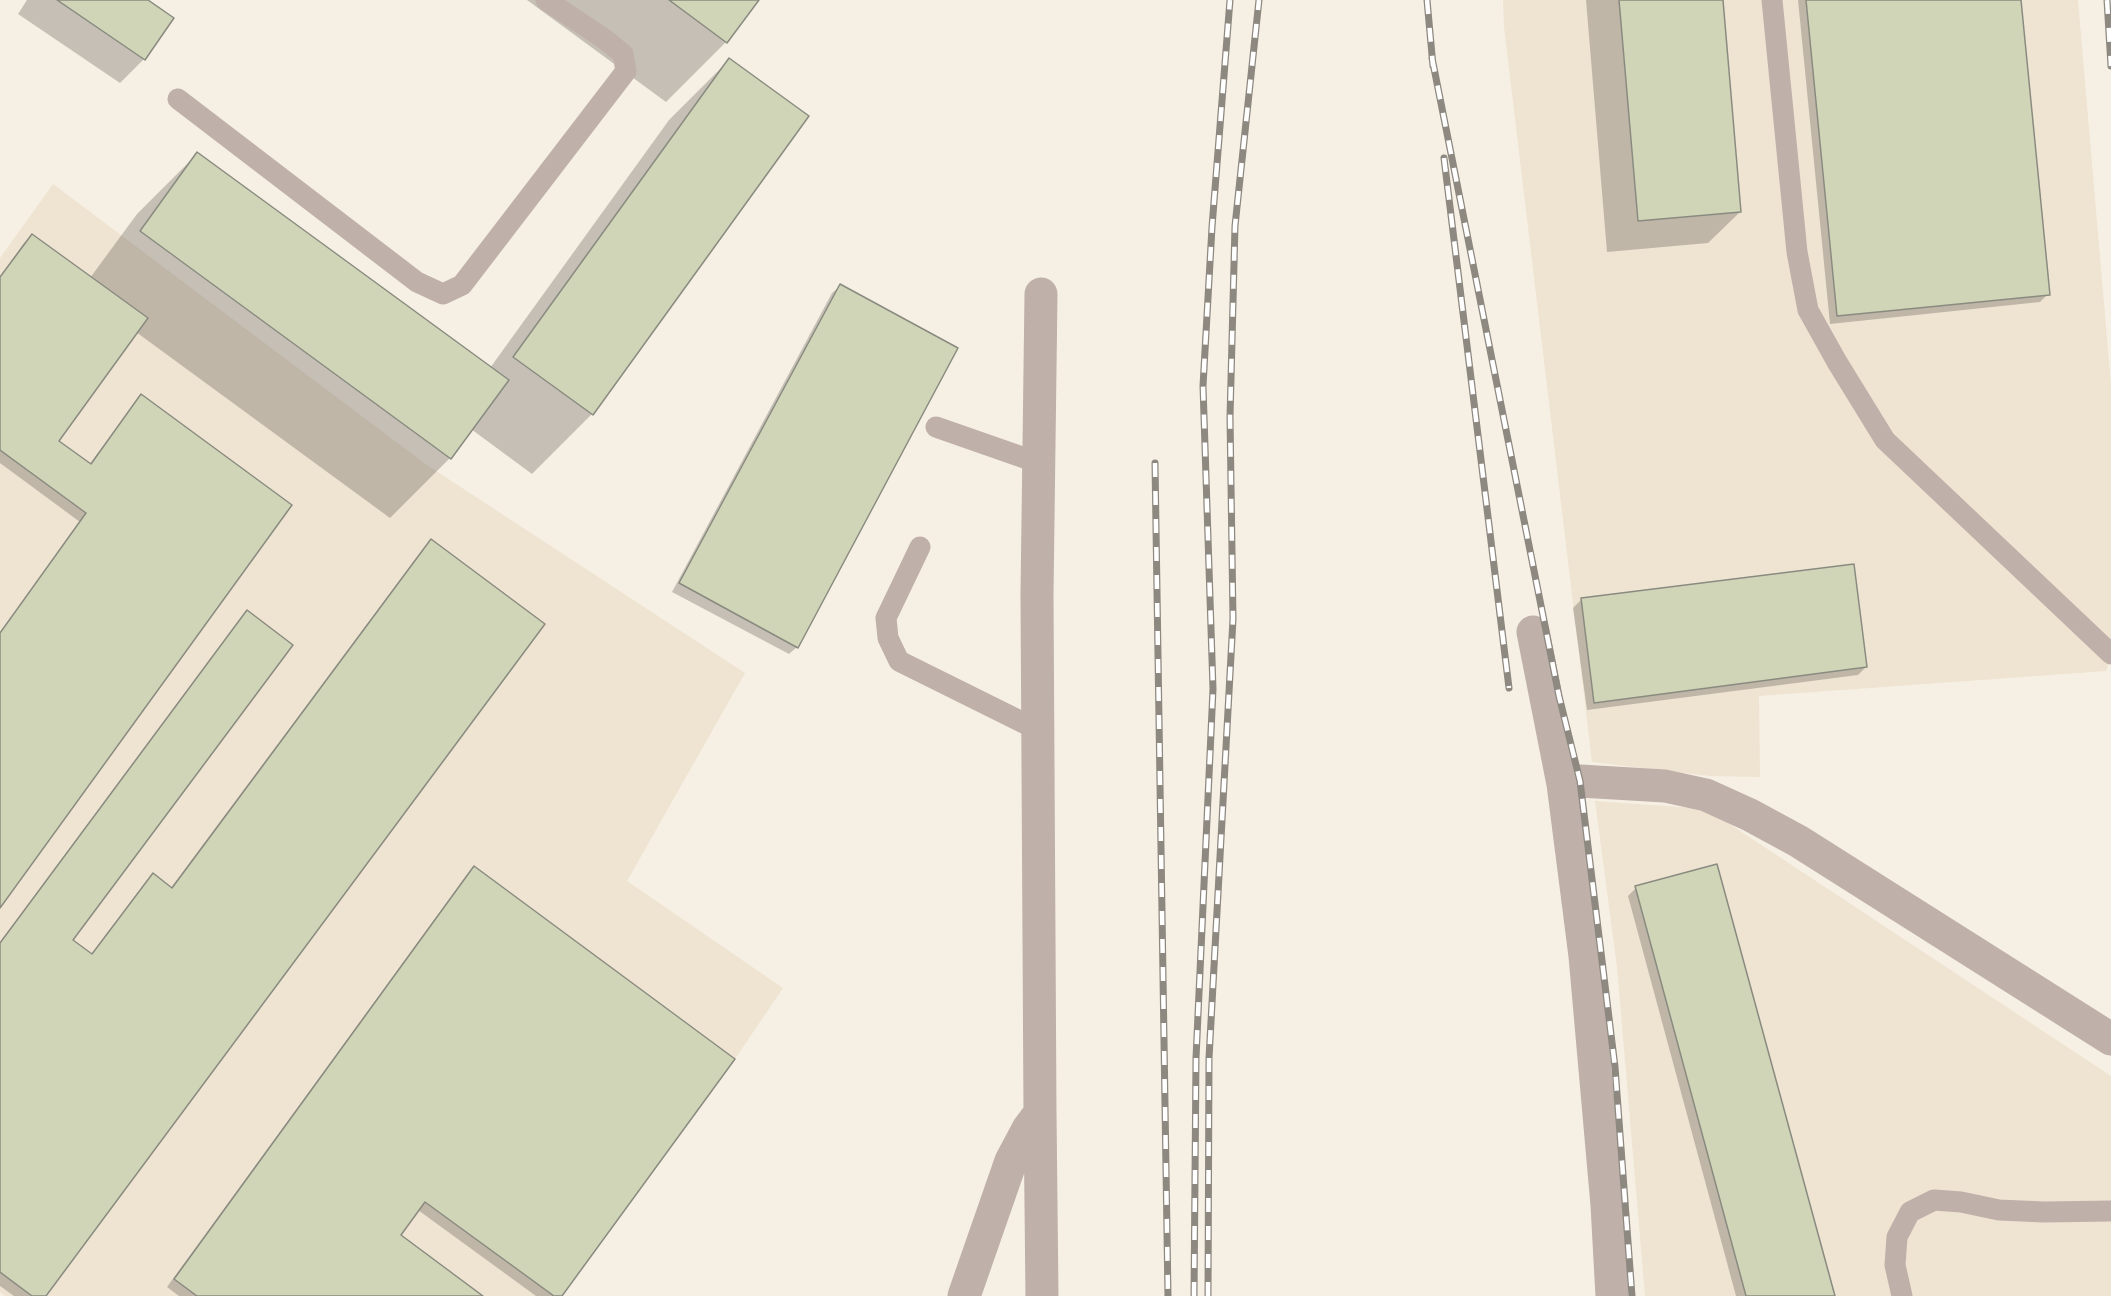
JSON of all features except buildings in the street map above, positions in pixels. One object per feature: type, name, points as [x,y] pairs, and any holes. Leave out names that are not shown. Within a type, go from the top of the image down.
[{"type":"street","points":[[1041,294],[1038,730],[1042,1296]]},
{"type":"street","points":[[1533,632],[1563,784],[1585,956],[1607,1205],[1612,1296]]},
{"type":"street","points":[[1563,784],[1580,781],[1665,786],[1706,795],[1750,815],[1798,842],[2111,1039]]},
{"type":"street","points":[[964,1296],[1011,1161],[1028,1129],[1040,1113]]},
{"type":"lane","points":[[178,99],[417,282],[443,294],[462,285],[626,71],[623,54],[546,0]]},
{"type":"lane","points":[[1772,0],[1797,252],[1808,310],[1837,362],[1886,440],[2111,654]]},
{"type":"lane","points":[[936,427],[1039,463]]},
{"type":"lane","points":[[920,547],[886,618],[888,638],[899,661],[1038,730]]},
{"type":"lane","points":[[1902,1296],[1895,1265],[1897,1237],[1910,1212],[1934,1200],[1961,1202],[1999,1210],[2111,1211]]},
{"type":"shaded area","points":[[1503,0],[2078,0],[2111,385],[2111,658],[2106,671],[1759,696],[1760,777],[1710,776],[1592,762],[1504,27]]},
{"type":"shaded area","points":[[53,184],[427,465],[745,673],[627,881],[783,988],[735,1059],[562,1296],[5,1296],[0,1292],[0,258]]},
{"type":"shaded area","points":[[1595,801],[1707,809],[2111,1076],[2111,1296],[1645,1296],[1617,967]]},
{"type":"railway","points":[[1194,1296],[1196,1058],[1213,689],[1203,386],[1212,227],[1230,0]]},
{"type":"railway","points":[[1208,1296],[1209,1058],[1233,619],[1230,417],[1235,226],[1259,0]]},
{"type":"railway","points":[[1427,0],[1433,66]]},
{"type":"railway","points":[[2107,0],[2111,66]]},
{"type":"railway","points":[[1432,58],[1559,696],[1580,781],[1615,1067],[1632,1296]]},
{"type":"railway","points":[[1444,158],[1509,688]]},
{"type":"railway","points":[[1155,463],[1168,1296]]}]
